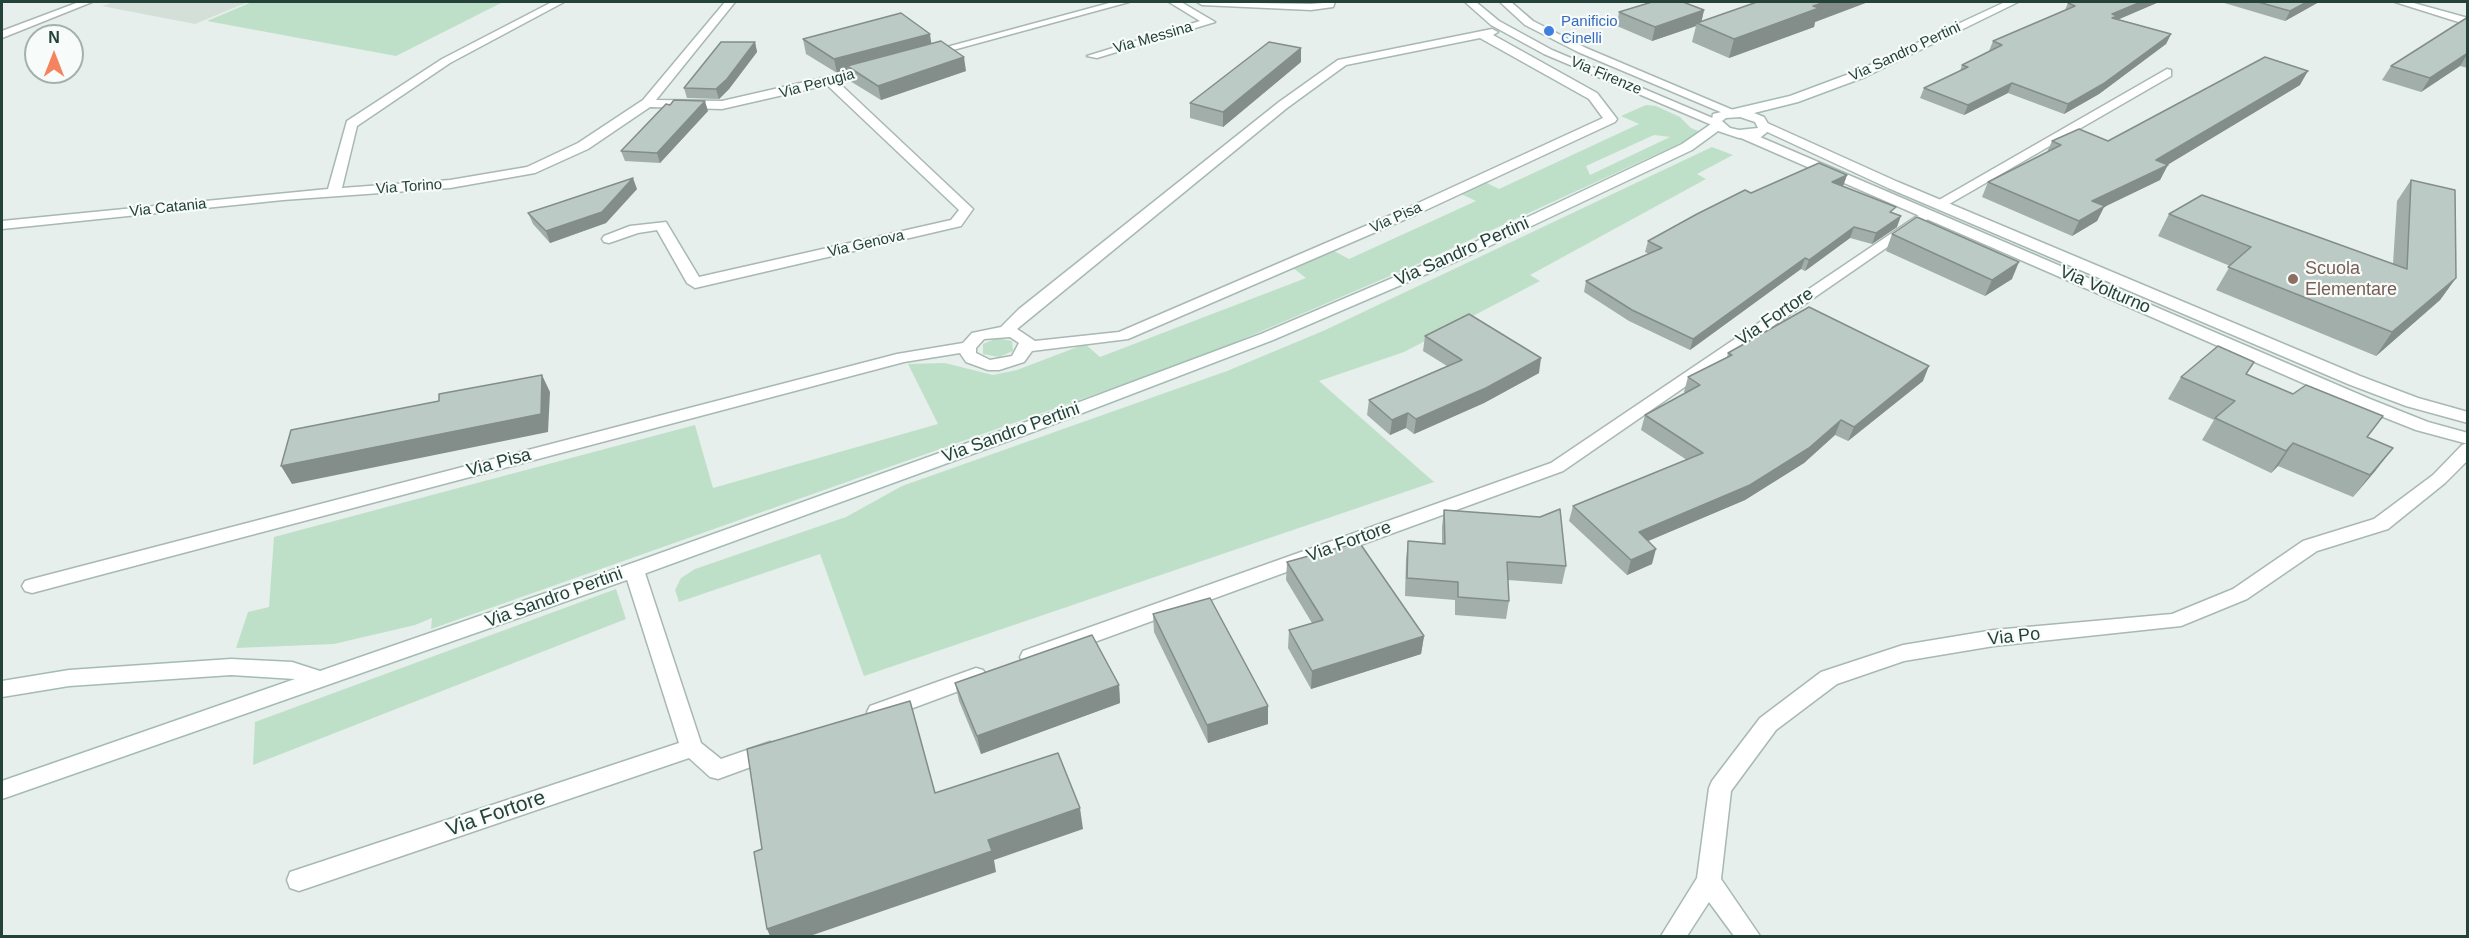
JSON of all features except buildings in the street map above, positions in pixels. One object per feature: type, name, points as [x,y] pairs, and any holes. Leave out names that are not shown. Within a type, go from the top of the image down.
[{"type":"street","points":[[2,35],[87,2]]},
{"type":"street","points":[[334,192],[351,124],[446,61],[559,2]]},
{"type":"street","name":"Via Torino","points":[[334,192],[450,184],[530,170],[582,146],[647,103],[730,2]]},
{"type":"street","points":[[909,59],[1124,2]]},
{"type":"street","name":"Via Messina","points":[[1093,56],[1209,22],[1174,2]]},
{"type":"street","points":[[1202,2],[1311,7],[1329,5],[1330,2]]},
{"type":"street","name":"Via Firenze","points":[[1470,2],[1495,23],[1548,52],[1717,124]]},
{"type":"street","name":"Via Firenze","points":[[1504,2],[1529,23],[1582,51],[1737,113]]},
{"type":"street","name":"Via Sandro Pertini","points":[[1687,147],[1717,124],[1720,115],[1794,99],[1861,74],[2013,2]]},
{"type":"street","points":[[2400,2],[2468,22]]},
{"type":"street","points":[[1006,331],[1025,312],[1283,105],[1342,62],[1506,29]]},
{"type":"street","name":"Via Pisa","points":[[1027,347],[1122,336],[1410,212],[1611,119],[1593,96],[1482,34]]},
{"type":"street","name":"Via Perugia","points":[[647,103],[722,105],[830,81],[887,65]]},
{"type":"street","name":"Via Fortore","points":[[863,717],[1557,467],[1932,209],[2167,73]]},
{"type":"street","name":"Via Genova","points":[[609,239],[635,229],[661,225],[695,284],[956,223],[966,209],[830,81]]},
{"type":"street","name":"Via Sandro Pertini","points":[[2,790],[634,570],[1267,338],[1461,254],[1687,147],[1760,132],[1765,124],[1794,99]]},
{"type":"street","points":[[1737,113],[1765,124]]},
{"type":"street","points":[[1717,124],[1742,134]]},
{"type":"street","name":"Via Volturno","points":[[1765,124],[1932,209],[2364,403],[2468,439]]},
{"type":"street","name":"Via Volturno","points":[[1742,134],[2354,380],[2466,420]]},
{"type":"street","name":"Via Catania","points":[[2,225],[334,192]]},
{"type":"street","points":[[1006,331],[1023,336],[1027,347],[1018,359],[1009,363],[988,365],[972,359],[968,347],[972,341],[986,333],[1006,331]]},
{"type":"street","name":"Via Pisa","points":[[32,586],[903,357],[968,347]]},
{"type":"street","name":"Via Po","points":[[1673,936],[1709,881],[1720,788],[1768,724],[1829,678],[1903,653],[1994,638],[2174,621],[2240,594],[2310,546],[2381,524],[2439,479],[2468,449]]},
{"type":"street","points":[[634,570],[692,748],[718,770],[785,746]]},
{"type":"street","points":[[2,689],[69,678],[231,667],[292,670],[319,680]]},
{"type":"street","name":"Via Fortore","points":[[299,880],[692,748]]},
{"type":"street","points":[[1709,881],[1748,936]]},
{"type":"shaded area","points":[[114,2],[248,2],[195,24],[102,6]]},
{"type":"green space","points":[[252,2],[503,2],[396,56],[207,21]]},
{"type":"green space","points":[[1646,105],[1656,106],[1680,117],[1691,128],[1703,133],[1411,267],[1206,355],[431,629],[432,618],[415,625],[334,644],[236,648],[248,612],[269,607],[274,537],[695,425],[713,488],[938,424],[908,364],[945,363],[993,375],[1017,370],[1085,344],[1100,357],[1306,278],[1293,268],[1334,251],[1349,259],[1476,201],[1459,193],[1483,181],[1499,189],[1639,124],[1621,116]],"holes":[[[1654,135],[1670,137],[1590,175],[1586,166]]]},
{"type":"green space","points":[[1712,147],[1733,155],[1697,174],[1706,179],[1530,275],[1540,281],[1404,352],[1319,381],[1434,482],[864,676],[820,554],[679,602],[675,590],[681,578],[695,569],[846,517],[902,486],[1227,371],[1323,331]]},
{"type":"green space","points":[[997,338],[1012,341],[1013,351],[999,357],[983,354],[983,344]]},
{"type":"green space","points":[[616,589],[626,619],[253,765],[255,722]]},
{"type":"place","name":"Panificio Cinelli","points":[[1549,31]]},
{"type":"place","name":"Scuola Elementare","points":[[2293,279]]}]
